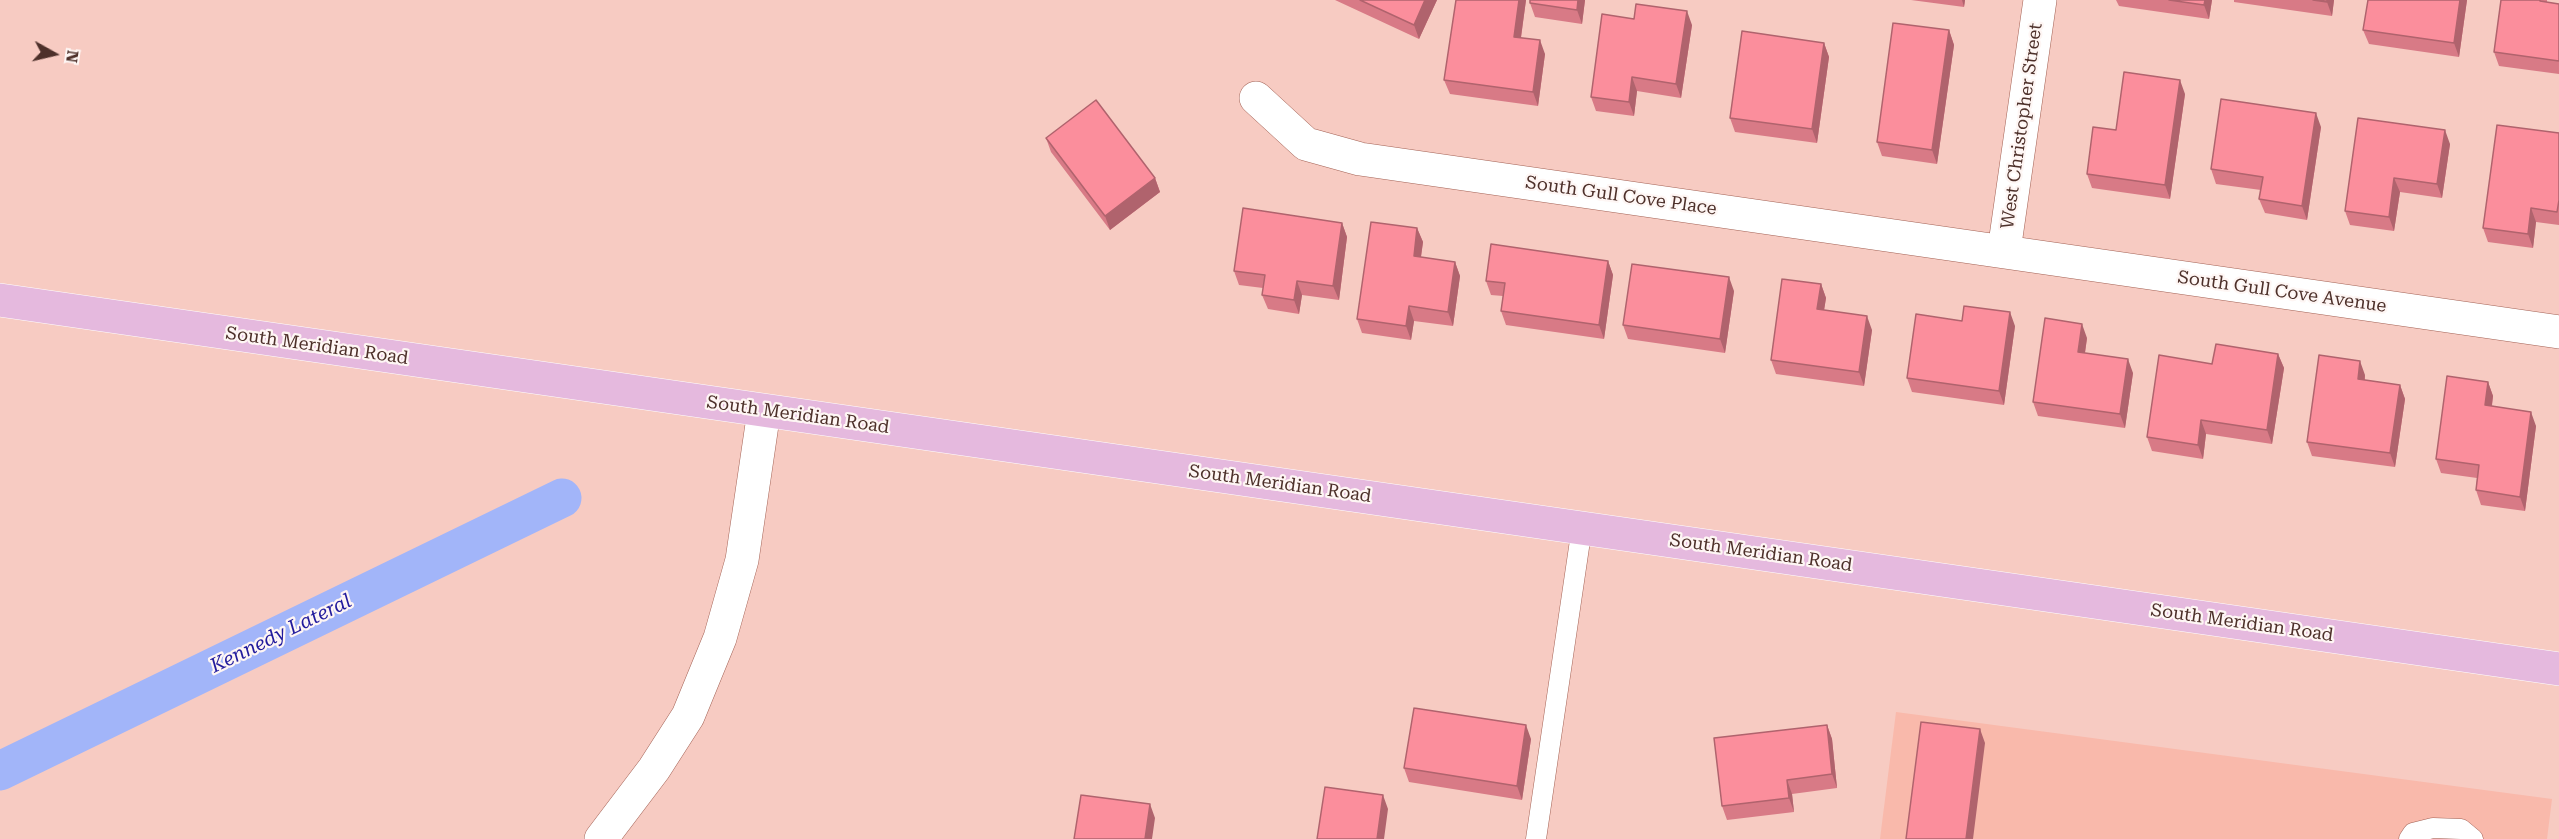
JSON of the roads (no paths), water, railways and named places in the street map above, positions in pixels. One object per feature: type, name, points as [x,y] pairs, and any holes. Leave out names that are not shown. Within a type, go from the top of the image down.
[{"type":"main road","name":"South Meridian Road","points":[[0,300],[2559,669]]},
{"type":"street","name":"West Christopher Street","points":[[2004,251],[2040,0]]},
{"type":"street","name":"South Gull Cove Place","points":[[1256,98],[1306,144],[1360,159],[2004,251]]},
{"type":"street","name":"South Gull Cove Avenue","points":[[2004,251],[2559,332]]},
{"type":"street","points":[[601,839],[654,769],[688,716],[720,638],[742,560],[764,411]]},
{"type":"lane","points":[[1536,839],[1582,527]]},
{"type":"lane","points":[[2409,839],[2413,833],[2433,828],[2461,829],[2473,839]]},
{"type":"waterway","name":"Kennedy Lateral","points":[[0,771],[562,498]]}]
